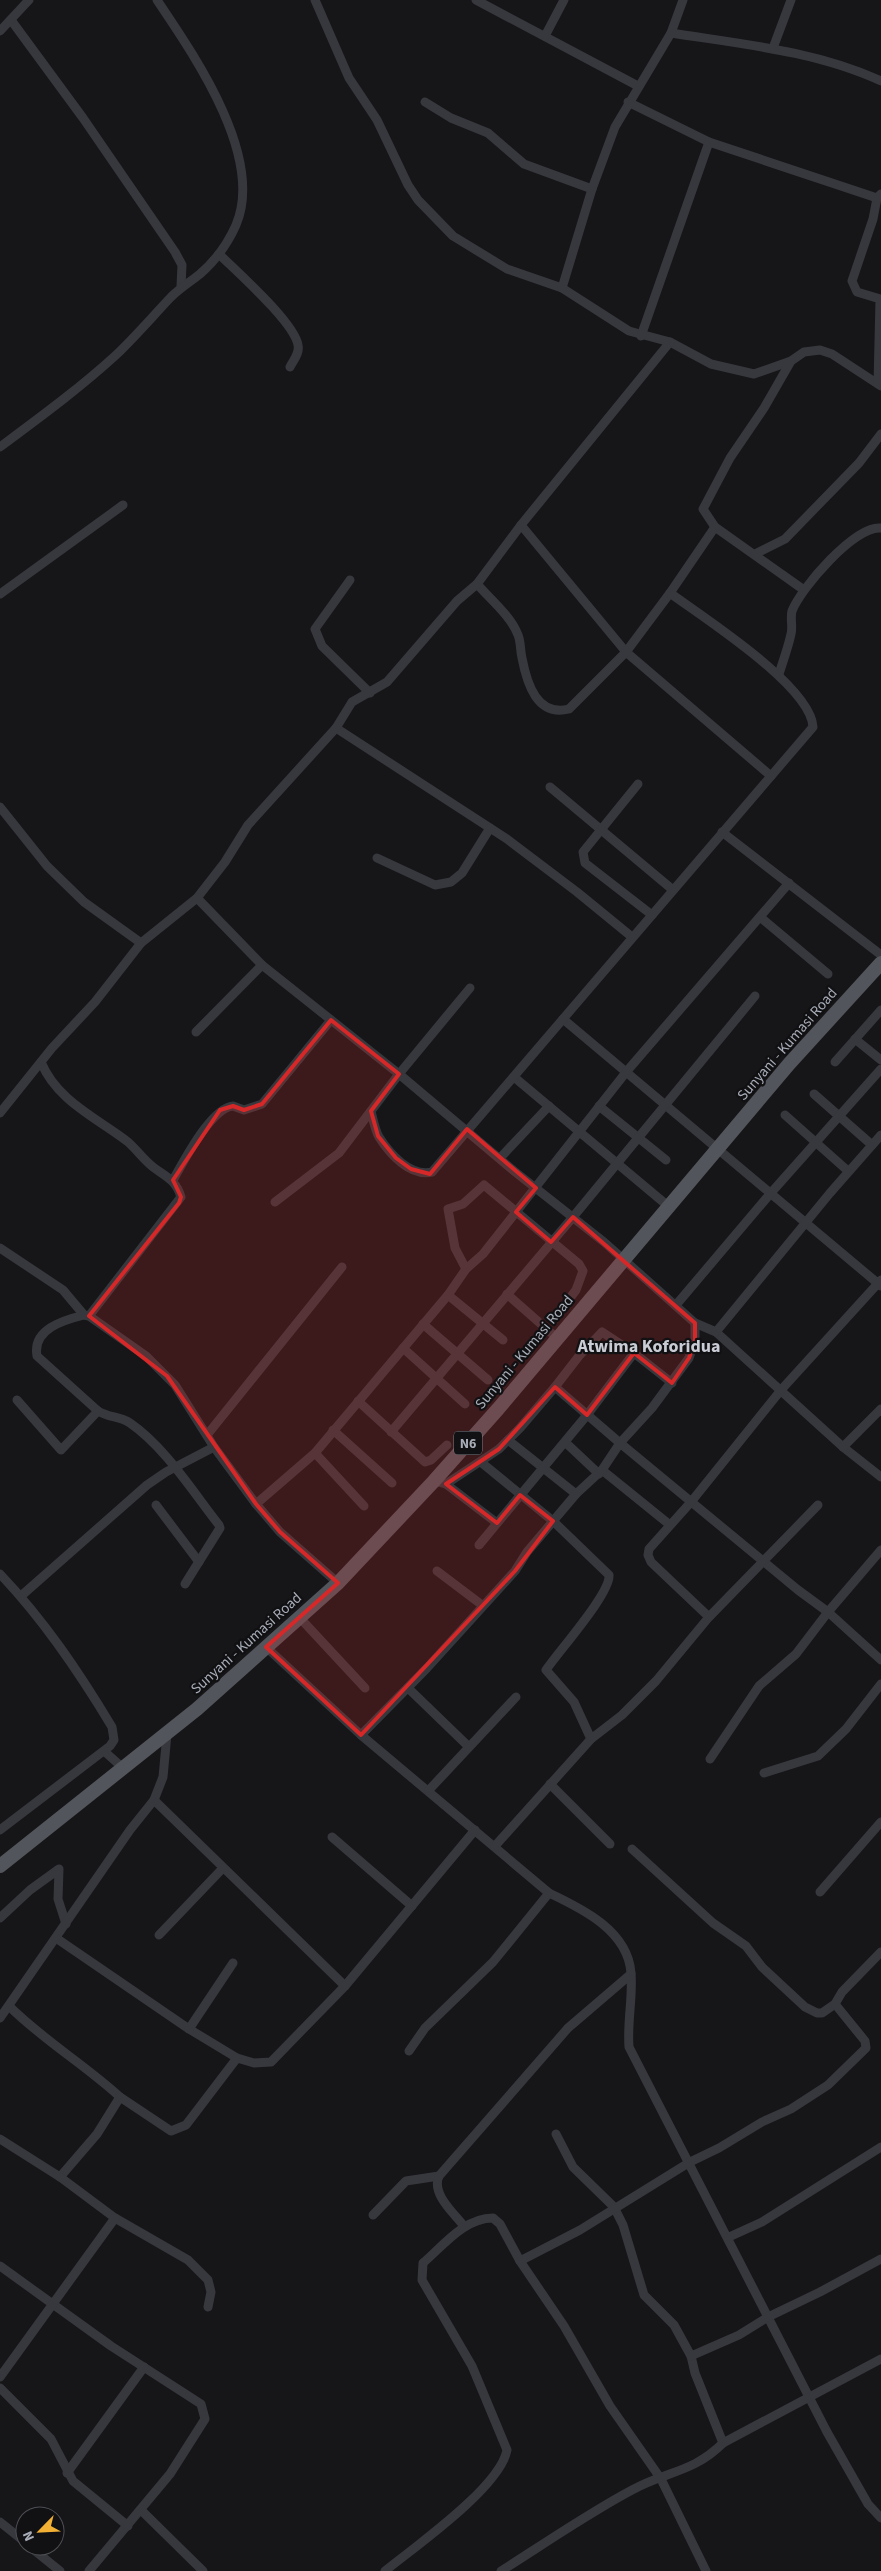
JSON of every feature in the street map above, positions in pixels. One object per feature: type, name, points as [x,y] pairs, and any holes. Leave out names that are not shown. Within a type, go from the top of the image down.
[{"type":"main road","name":"Sunyani - Kumasi Road","points":[[0,1866],[167,1734],[300,1618],[440,1483],[624,1258],[796,1055],[881,963]]},
{"type":"street","points":[[0,31],[29,0]]},
{"type":"street","points":[[0,447],[118,354],[181,286],[199,274],[219,254],[236,225],[242,192],[240,165],[231,130],[223,109],[157,0]]},
{"type":"street","points":[[314,0],[349,78],[375,116],[406,182],[418,200],[444,229],[468,246],[507,269],[562,288],[629,331],[670,342],[711,364],[754,374],[791,360],[804,352],[820,350],[832,354],[880,385]]},
{"type":"street","points":[[476,0],[638,86]]},
{"type":"street","points":[[545,36],[564,0]]},
{"type":"street","points":[[562,288],[592,189],[615,127],[628,102],[671,33],[683,0]]},
{"type":"street","points":[[773,48],[791,0]]},
{"type":"street","points":[[11,20],[83,118],[175,252],[182,265],[181,286]]},
{"type":"street","points":[[671,33],[773,48],[847,67],[881,81]]},
{"type":"street","points":[[425,102],[451,118],[488,133],[524,164],[592,189]]},
{"type":"street","points":[[628,102],[709,142],[879,196],[852,281],[857,292],[880,300],[880,385]]},
{"type":"street","points":[[642,336],[709,142]]},
{"type":"street","points":[[219,254],[275,310],[288,328],[298,345],[298,352],[290,367]]},
{"type":"street","points":[[0,1114],[41,1062],[96,1002],[141,943],[197,898],[225,862],[248,825],[336,728],[352,702],[387,682],[457,601],[477,584],[521,525],[670,342]]},
{"type":"street","points":[[791,360],[702,506],[715,527],[804,590]]},
{"type":"street","points":[[755,554],[785,539],[860,463],[881,434]]},
{"type":"street","points":[[0,594],[123,505]]},
{"type":"street","points":[[521,525],[626,652],[771,776]]},
{"type":"street","points":[[477,584],[513,625],[520,641],[521,657],[532,690],[539,702],[548,710],[557,712],[569,710],[626,652],[670,593],[715,527]]},
{"type":"street","points":[[779,674],[791,634],[792,612],[804,590],[835,555],[862,532],[872,528],[881,528]]},
{"type":"street","points":[[350,580],[315,629],[322,646],[370,693]]},
{"type":"street","points":[[371,1111],[378,1136],[396,1158],[411,1169],[427,1173],[432,1172],[813,727],[810,712],[779,674],[670,593]]},
{"type":"street","points":[[336,728],[490,828],[578,892],[632,938]]},
{"type":"street","points":[[638,784],[583,852],[585,863],[652,915]]},
{"type":"street","points":[[550,787],[674,890]]},
{"type":"street","points":[[0,807],[46,866],[84,902],[141,943]]},
{"type":"street","points":[[377,858],[436,885],[451,882],[462,873],[490,828]]},
{"type":"street","points":[[722,832],[881,955]]},
{"type":"street","points":[[256,1504],[315,1453],[448,1295],[466,1270],[483,1254],[627,1071],[789,884]]},
{"type":"street","points":[[197,898],[262,965],[400,1074],[536,1188],[624,1258],[695,1323],[716,1332],[843,1447],[881,1477]]},
{"type":"street","points":[[760,917],[828,974]]},
{"type":"street","points":[[196,1032],[262,965]]},
{"type":"street","points":[[275,1202],[339,1153],[470,988]]},
{"type":"street","points":[[391,1432],[573,1217],[616,1162],[755,996]]},
{"type":"street","points":[[835,1062],[881,1010]]},
{"type":"street","points":[[563,1019],[627,1071],[770,1194],[880,1283],[781,1390],[691,1502],[649,1550],[648,1555],[651,1562],[708,1616]]},
{"type":"street","points":[[173,1180],[194,1145],[220,1110],[233,1106],[244,1110],[262,1104],[331,1020]]},
{"type":"street","points":[[855,1039],[881,1060]]},
{"type":"street","points":[[41,1062],[48,1078],[56,1089],[86,1114],[130,1144],[153,1166],[173,1180],[181,1197],[179,1203],[86,1315],[61,1321],[50,1327],[42,1334],[36,1351],[37,1356],[98,1411],[106,1416],[122,1418],[132,1424],[175,1468],[219,1524],[220,1528],[185,1584]]},
{"type":"street","points":[[676,1305],[770,1194],[881,1069]]},
{"type":"street","points":[[514,1077],[668,1206]]},
{"type":"street","points":[[814,1094],[872,1145]]},
{"type":"street","points":[[500,1158],[549,1106]]},
{"type":"street","points":[[599,1106],[666,1160]]},
{"type":"street","points":[[785,1115],[848,1171]]},
{"type":"street","points":[[716,1332],[848,1171],[881,1135]]},
{"type":"street","points":[[466,1270],[455,1248],[449,1208],[463,1204],[484,1185],[579,1264],[583,1271],[576,1290],[567,1302]]},
{"type":"street","points":[[0,1248],[63,1290],[86,1315],[146,1356],[163,1372],[175,1385],[214,1447],[256,1504],[280,1532],[338,1583]]},
{"type":"street","points":[[206,1435],[342,1267]]},
{"type":"street","points":[[507,1294],[558,1339]]},
{"type":"street","points":[[448,1295],[503,1340]]},
{"type":"street","points":[[361,1735],[408,1688],[515,1571],[576,1494],[600,1472],[620,1443],[672,1383],[689,1358],[695,1341],[695,1323]]},
{"type":"street","points":[[423,1324],[488,1380]]},
{"type":"street","points":[[497,1523],[440,1483],[482,1463],[508,1440],[599,1333],[606,1333],[672,1383]]},
{"type":"street","points":[[403,1348],[465,1404]]},
{"type":"street","points":[[479,1545],[587,1415],[634,1353]]},
{"type":"street","points":[[555,1387],[691,1502],[763,1559],[798,1590],[828,1612],[881,1660]]},
{"type":"street","points":[[17,1400],[61,1450],[98,1411]]},
{"type":"street","points":[[358,1402],[425,1462],[431,1460],[447,1445]]},
{"type":"street","points":[[843,1447],[881,1409]]},
{"type":"street","points":[[333,1430],[392,1483]]},
{"type":"street","points":[[508,1440],[576,1494]]},
{"type":"street","points":[[565,1442],[600,1472],[670,1526]]},
{"type":"street","points":[[21,1596],[113,1513],[153,1481],[214,1447]]},
{"type":"street","points":[[315,1453],[364,1506]]},
{"type":"street","points":[[482,1463],[520,1496],[553,1521],[610,1578],[600,1601],[546,1670],[574,1702],[592,1739]]},
{"type":"street","points":[[156,1505],[199,1562]]},
{"type":"street","points":[[496,1846],[592,1739],[622,1715],[656,1681],[708,1616],[818,1505]]},
{"type":"street","points":[[710,1759],[759,1686],[796,1654],[828,1612],[881,1550]]},
{"type":"street","points":[[436,1571],[482,1606]]},
{"type":"street","points":[[0,1574],[21,1596],[80,1674],[112,1727],[114,1740],[104,1751],[0,1830]]},
{"type":"street","points":[[300,1618],[365,1688]]},
{"type":"street","points":[[266,1647],[361,1735],[429,1790],[474,1830],[496,1846],[549,1893],[586,1910],[619,1941],[628,1956],[631,1974],[627,2027],[629,2047],[859,2489],[868,2504],[881,2518]]},
{"type":"street","points":[[764,1773],[818,1756],[846,1730],[881,1684]]},
{"type":"street","points":[[408,1688],[468,1746]]},
{"type":"street","points":[[429,1790],[468,1746],[516,1697]]},
{"type":"street","points":[[0,2018],[130,1830],[154,1800],[163,1778],[167,1734]]},
{"type":"street","points":[[104,1751],[122,1768]]},
{"type":"street","points":[[550,1784],[610,1844]]},
{"type":"street","points":[[154,1800],[345,1986]]},
{"type":"street","points":[[820,1892],[881,1822]]},
{"type":"street","points":[[56,1938],[189,2029],[237,2058],[254,2063],[271,2062],[345,1986],[474,1830]]},
{"type":"street","points":[[332,1837],[412,1906]]},
{"type":"street","points":[[632,1849],[713,1923],[746,1946],[762,1966],[805,2008],[817,2014],[822,2013],[835,2004],[842,1992],[881,1952]]},
{"type":"street","points":[[159,1935],[223,1868]]},
{"type":"street","points":[[0,1918],[20,1898],[59,1869],[58,1899],[66,1924]]},
{"type":"street","points":[[409,2051],[425,2028],[493,1962],[549,1893]]},
{"type":"street","points":[[189,2029],[233,1963]]},
{"type":"street","points":[[464,2226],[438,2191],[436,2183],[439,2176],[568,2028],[631,1974]]},
{"type":"street","points":[[520,2261],[580,2230],[614,2207],[690,2162],[719,2148],[762,2122],[792,2109],[821,2090],[866,2048],[866,2041],[835,2004]]},
{"type":"street","points":[[9,2006],[29,2026],[74,2061],[96,2074],[120,2097],[170,2131],[177,2130],[186,2125],[237,2058]]},
{"type":"street","points":[[60,2177],[97,2134],[120,2097]]},
{"type":"street","points":[[556,2134],[573,2167],[614,2207],[623,2224],[644,2294],[674,2325],[691,2356],[695,2373],[723,2443]]},
{"type":"street","points":[[0,2139],[60,2177],[115,2218],[188,2260],[208,2280],[211,2292],[208,2307]]},
{"type":"street","points":[[729,2237],[762,2222],[881,2147]]},
{"type":"street","points":[[374,2215],[406,2181],[439,2176]]},
{"type":"street","points":[[0,2377],[52,2302],[115,2218]]},
{"type":"street","points":[[385,2571],[486,2486],[505,2459],[507,2450],[472,2366],[422,2280],[422,2263],[464,2226],[482,2218],[492,2218],[500,2224],[520,2261],[564,2326],[610,2406],[661,2479],[704,2570]]},
{"type":"street","points":[[691,2356],[739,2336],[768,2317],[829,2288],[881,2259]]},
{"type":"street","points":[[0,2266],[111,2346],[201,2404],[205,2419],[170,2474],[89,2571]]},
{"type":"street","points":[[501,2571],[629,2491],[692,2467],[711,2455],[723,2443],[881,2359]]},
{"type":"street","points":[[67,2473],[144,2367]]},
{"type":"street","points":[[0,2388],[51,2439],[72,2481],[128,2526]]},
{"type":"street","points":[[141,2510],[203,2571]]},
{"type":"street","points":[[0,2522],[15,2534]]},
{"type":"street","points":[[42,2556],[60,2571]]},
{"type":"highlighted area","points":[[331,1020],[399,1074],[371,1111],[378,1136],[396,1158],[411,1169],[430,1174],[467,1129],[536,1188],[516,1212],[551,1242],[573,1217],[695,1323],[695,1341],[689,1358],[672,1383],[634,1353],[587,1415],[555,1387],[499,1449],[446,1484],[497,1523],[520,1495],[553,1521],[515,1571],[361,1735],[266,1647],[338,1583],[280,1532],[256,1504],[167,1376],[89,1316],[179,1203],[181,1197],[173,1180],[220,1110],[233,1106],[244,1110],[262,1104]]},
{"type":"district","name":"Atwima Koforidua","points":[[649,1346]]}]
